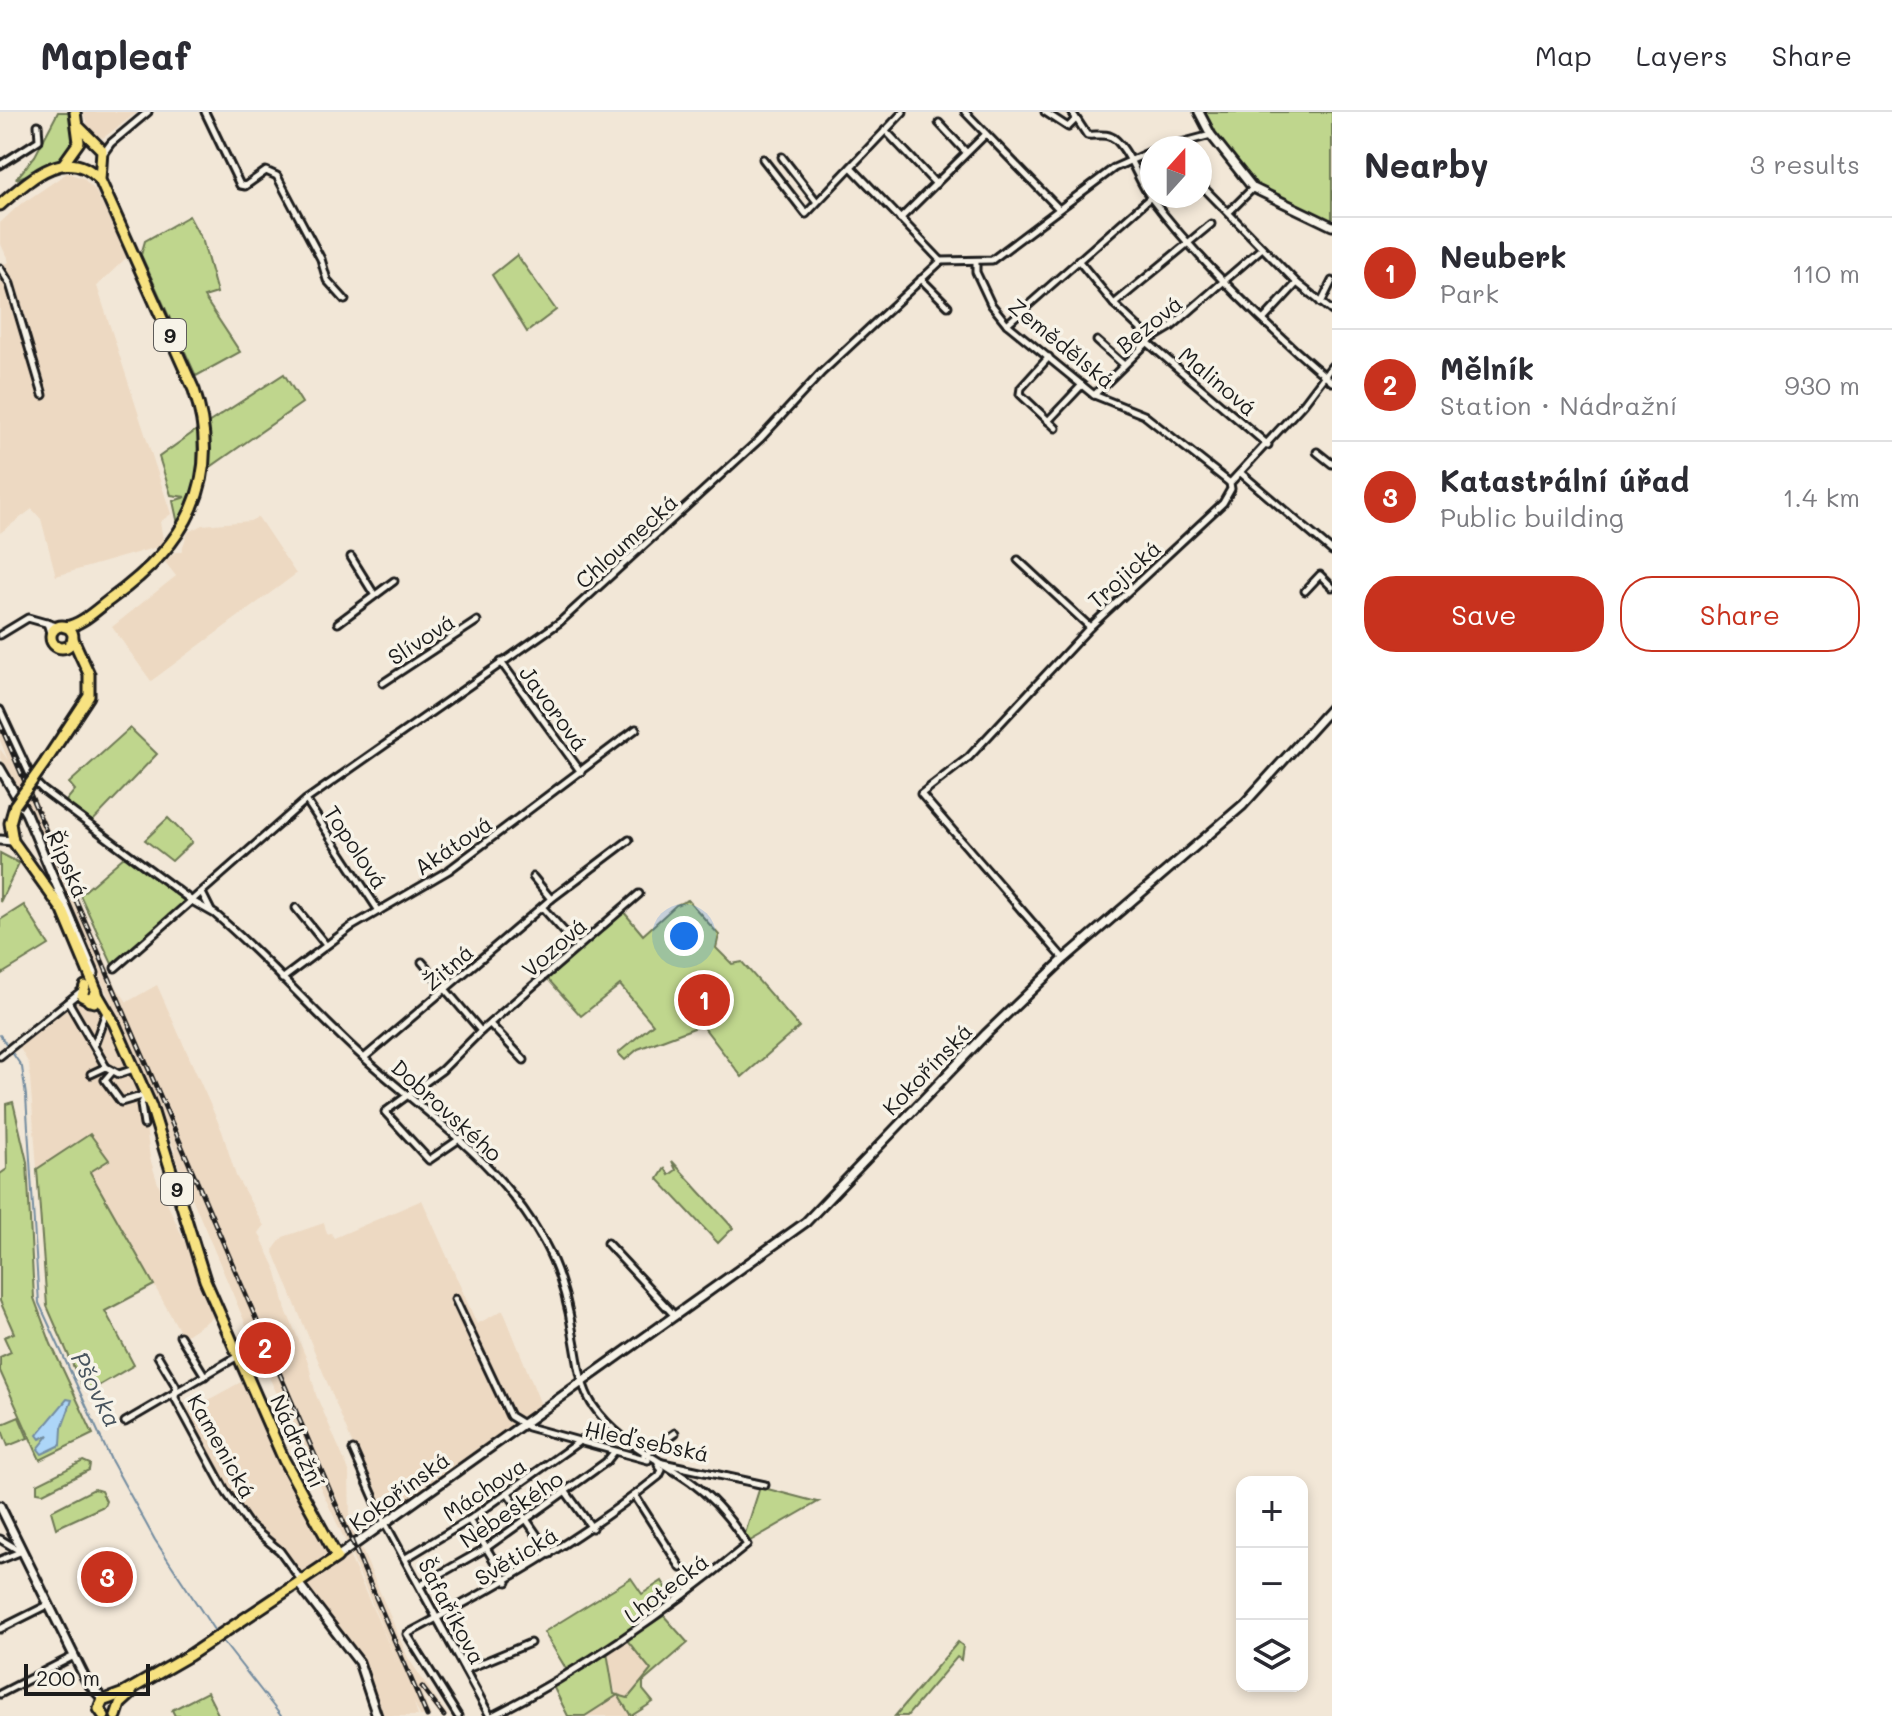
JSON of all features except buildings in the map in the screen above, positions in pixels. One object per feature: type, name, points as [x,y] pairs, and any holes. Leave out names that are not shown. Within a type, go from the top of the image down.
[{"type":"main road","points":[[75,112],[78,126],[76,148],[83,167]]},
{"type":"main road","points":[[1199,112],[1211,135],[1253,188],[1332,226]]},
{"type":"main road","points":[[61,164],[83,167],[102,159],[94,142],[78,126]]},
{"type":"main road","points":[[0,205],[31,179],[61,164],[76,148],[94,142]]},
{"type":"main road","name":"9","points":[[100,180],[102,159]]},
{"type":"main road","name":"9","points":[[51,636],[62,627],[81,621],[143,576],[175,541],[197,497],[204,453],[203,424],[194,390],[100,180],[83,167]]},
{"type":"main road","name":"9","points":[[64,648],[81,621]]},
{"type":"main road","points":[[0,840],[13,841],[10,823],[15,805],[89,696],[90,678],[73,637],[62,627]]},
{"type":"main road","points":[[51,636],[55,645],[79,655]]},
{"type":"main road","name":"Kokořínská","points":[[107,1709],[124,1693],[221,1636],[337,1557],[806,1222],[916,1105],[1064,959],[1243,805],[1332,707]]},
{"type":"main road","name":"Řípská","points":[[0,768],[26,813],[60,894],[90,991]]},
{"type":"main road","name":"Řípská","points":[[13,841],[67,919],[84,961],[90,991]]},
{"type":"main road","points":[[60,894],[67,919]]},
{"type":"main road","name":"Nádražní","points":[[90,991],[114,1023],[146,1095],[205,1280],[284,1460],[337,1557]]},
{"type":"main road","name":"Nádražní","points":[[90,991],[114,1023]]},
{"type":"main road","points":[[0,1506],[87,1682],[107,1709],[120,1704],[143,1683]]},
{"type":"main road","points":[[298,1583],[359,1662],[377,1716]]},
{"type":"street","points":[[102,159],[113,141],[148,112]]},
{"type":"street","points":[[205,112],[240,185],[272,171],[322,261],[327,280],[345,300]]},
{"type":"street","points":[[763,159],[806,214],[903,112]]},
{"type":"street","points":[[965,112],[1059,209]]},
{"type":"street","points":[[1045,112],[1068,127],[1076,119]]},
{"type":"street","points":[[1072,112],[1089,136],[1102,134],[1115,139],[1140,180]]},
{"type":"street","points":[[939,123],[966,152]]},
{"type":"street","points":[[0,165],[39,140],[38,125]]},
{"type":"street","points":[[885,130],[936,184]]},
{"type":"street","points":[[900,219],[986,134]]},
{"type":"street","points":[[94,142],[113,141]]},
{"type":"street","points":[[851,167],[941,261],[956,259],[976,262],[992,260],[1127,160],[1140,155]]},
{"type":"street","points":[[782,157],[817,202]]},
{"type":"street","points":[[1229,212],[1253,188]]},
{"type":"street","points":[[1212,196],[1297,283],[1332,311]]},
{"type":"street","points":[[1007,324],[1140,206]]},
{"type":"street","points":[[1161,208],[1264,319],[1332,382]]},
{"type":"street","points":[[1114,304],[1211,224]]},
{"type":"street","name":"Bezová","points":[[1094,395],[1149,340],[1171,327],[1262,248]]},
{"type":"street","name":"Malinová","points":[[1078,260],[1149,340],[1268,445]]},
{"type":"street","name":"Chloumecká","points":[[115,968],[306,800],[560,622],[695,500],[941,261]]},
{"type":"street","name":"Zemědělská","points":[[976,262],[976,272],[991,304],[1007,324],[1094,395],[1144,415],[1230,483]]},
{"type":"street","points":[[0,268],[10,284],[43,395]]},
{"type":"street","points":[[921,279],[948,306]]},
{"type":"street","points":[[1321,303],[1332,281]]},
{"type":"street","points":[[1264,319],[1297,283]]},
{"type":"street","points":[[1097,341],[1124,365]]},
{"type":"street","points":[[1049,357],[1021,388],[1020,394],[1056,428]]},
{"type":"street","name":"Trojická","points":[[1064,959],[921,794],[969,757],[1090,627],[1215,512],[1229,493],[1230,483],[1268,445],[1332,366]]},
{"type":"street","points":[[1048,421],[1082,385]]},
{"type":"street","points":[[1317,452],[1332,464]]},
{"type":"street","points":[[1242,474],[1332,551]]},
{"type":"street","points":[[351,557],[374,594]]},
{"type":"street","points":[[1018,560],[1090,627]]},
{"type":"street","points":[[1305,591],[1320,575],[1332,587]]},
{"type":"street","points":[[338,623],[394,581]]},
{"type":"street","points":[[0,635],[24,619],[62,627]]},
{"type":"street","name":"Slívová","points":[[383,683],[477,621]]},
{"type":"street","points":[[46,622],[51,636]]},
{"type":"street","name":"Javorová","points":[[501,662],[581,772]]},
{"type":"street","name":"Dobrovského","points":[[0,710],[36,784],[211,912],[364,1058],[461,1138],[491,1167],[543,1240],[554,1262],[568,1308],[582,1383]]},
{"type":"street","name":"Akátová","points":[[282,979],[326,945],[449,870],[636,729]]},
{"type":"street","name":"Topolová","points":[[306,800],[379,911]]},
{"type":"street","name":"Žitná","points":[[364,1058],[551,899],[629,840]]},
{"type":"street","points":[[533,877],[551,899]]},
{"type":"street","name":"Dobrovského","points":[[202,893],[211,912]]},
{"type":"street","name":"Vozová","points":[[407,1094],[442,1070],[481,1031],[639,894]]},
{"type":"street","points":[[542,907],[578,947]]},
{"type":"street","points":[[296,908],[326,945]]},
{"type":"street","points":[[422,962],[481,1031]]},
{"type":"street","points":[[0,1056],[69,1003],[90,991]]},
{"type":"street","points":[[69,1003],[90,991]]},
{"type":"street","points":[[69,1003],[106,1067],[119,1074],[134,1069]]},
{"type":"street","points":[[95,1044],[103,1028],[106,1011]]},
{"type":"street","points":[[490,1024],[524,1060]]},
{"type":"street","points":[[91,1074],[106,1067]]},
{"type":"street","points":[[112,1072],[105,1080],[121,1102],[146,1095]]},
{"type":"street","points":[[407,1094],[385,1112],[427,1159],[433,1160],[461,1138]]},
{"type":"street","points":[[144,1125],[141,1105],[146,1095]]},
{"type":"street","points":[[607,1243],[675,1316]]},
{"type":"street","points":[[455,1299],[510,1416],[523,1425]]},
{"type":"street","points":[[180,1336],[205,1376]]},
{"type":"street","points":[[125,1422],[239,1355]]},
{"type":"street","name":"Kamenická","points":[[158,1356],[176,1386],[175,1398],[226,1492],[249,1525],[280,1551],[298,1583]]},
{"type":"street","points":[[582,1383],[607,1422],[655,1462]]},
{"type":"street","name":"Hleďsebská","points":[[523,1425],[577,1443],[765,1485]]},
{"type":"street","points":[[644,1455],[675,1433]]},
{"type":"street","name":"Máchova","points":[[406,1558],[469,1520],[577,1443]]},
{"type":"street","name":"Šafaříkova","points":[[353,1450],[385,1523],[491,1716]]},
{"type":"street","name":"Nebeského","points":[[421,1585],[486,1548],[527,1520],[614,1452]]},
{"type":"street","name":"Světická","points":[[458,1716],[407,1634],[507,1582],[592,1528],[661,1475],[661,1468],[655,1462]]},
{"type":"street","name":"Lhotecká","points":[[491,1716],[550,1687],[672,1607],[747,1545],[718,1507],[692,1483],[655,1462]]},
{"type":"street","points":[[566,1492],[592,1528]]},
{"type":"street","points":[[508,1493],[550,1554]]},
{"type":"street","points":[[635,1496],[681,1568]]},
{"type":"street","points":[[469,1520],[507,1582]]},
{"type":"street","points":[[0,1539],[21,1552]]},
{"type":"street","points":[[0,1560],[21,1552]]},
{"type":"street","points":[[0,1629],[49,1604]]},
{"type":"street","points":[[465,1670],[530,1643]]},
{"type":"street","points":[[0,1694],[74,1656]]},
{"type":"shaded area","points":[[83,112],[138,112],[103,138],[90,133]]},
{"type":"shaded area","points":[[67,173],[83,178],[95,190],[128,256],[97,286],[171,514],[160,522],[164,545],[56,576],[41,519],[32,509],[0,533],[0,265],[9,262],[0,242],[0,223],[17,207]]},
{"type":"shaded area","points":[[258,517],[296,574],[151,681],[112,627],[176,576],[165,562],[175,552],[181,552],[188,532],[202,525],[250,521]]},
{"type":"shaded area","points":[[0,716],[117,988],[127,1002],[157,985],[222,1131],[236,1176],[264,1226],[259,1233],[277,1272],[286,1310],[308,1362],[316,1395],[349,1471],[350,1522],[408,1658],[448,1716],[440,1716],[420,1690],[431,1716],[420,1716],[414,1702],[418,1716],[382,1716],[360,1661],[282,1551],[251,1526],[186,1412],[241,1382],[336,1560],[348,1553],[398,1665],[348,1547],[257,1351],[173,1153],[175,1151],[24,801],[0,758],[0,749],[8,760],[0,740]]},
{"type":"shaded area","points":[[78,1001],[100,1009],[131,1068],[142,1095],[150,1158],[157,1181],[218,1314],[183,1337],[90,1171],[90,1134],[37,1169],[29,1064],[18,1045]]},
{"type":"shaded area","points":[[422,1200],[477,1324],[503,1310],[541,1405],[383,1519],[273,1250],[283,1237],[324,1223],[327,1234],[331,1233],[334,1238]]},
{"type":"shaded area","points":[[626,1639],[651,1670],[628,1698],[619,1696],[631,1716],[585,1716],[617,1696],[605,1655]]},
{"type":"green space","points":[[58,112],[71,112],[76,134],[74,145],[61,159],[16,179],[35,156]]},
{"type":"green space","points":[[1200,112],[1332,112],[1332,222],[1254,183],[1209,130]]},
{"type":"green space","points":[[189,216],[203,242],[217,293],[204,297],[240,352],[196,376],[141,255],[145,241]]},
{"type":"green space","points":[[517,255],[556,310],[527,332],[492,275]]},
{"type":"green space","points":[[284,374],[302,403],[209,468],[208,423]]},
{"type":"green space","points":[[198,429],[197,478],[178,524],[173,501],[186,497],[171,495],[159,457]]},
{"type":"green space","points":[[130,728],[157,754],[91,823],[65,802],[75,790],[69,783]]},
{"type":"green space","points":[[168,818],[192,842],[172,861],[145,840]]},
{"type":"green space","points":[[0,853],[19,863],[0,902]]},
{"type":"green space","points":[[125,856],[186,902],[112,964],[80,895]]},
{"type":"green space","points":[[688,900],[719,935],[716,948],[732,964],[742,962],[799,1027],[742,1077],[702,1025],[638,1049],[625,1060],[618,1053],[653,1024],[620,985],[581,1016],[547,978],[623,911],[643,935],[676,905]]},
{"type":"green space","points":[[24,905],[49,945],[0,975],[0,920]]},
{"type":"green space","points":[[13,1102],[27,1162],[34,1298],[51,1344],[93,1434],[40,1460],[0,1371],[0,1357],[11,1352],[4,1337],[14,1333],[0,1301],[0,1174],[7,1169],[6,1104]]},
{"type":"green space","points":[[90,1134],[109,1160],[90,1172],[154,1285],[105,1311],[134,1365],[93,1389],[82,1386],[47,1306],[37,1169]]},
{"type":"green space","points":[[672,1161],[733,1228],[718,1243],[658,1179],[665,1168],[669,1175],[676,1170]]},
{"type":"green space","points":[[19,1417],[28,1438],[8,1446],[0,1425]]},
{"type":"green space","points":[[83,1461],[90,1464],[89,1470],[43,1493],[37,1492],[37,1484]]},
{"type":"green space","points":[[760,1487],[818,1502],[750,1541],[745,1534]]},
{"type":"green space","points":[[94,1489],[101,1491],[106,1501],[104,1506],[56,1528],[51,1511]]},
{"type":"green space","points":[[699,1576],[702,1580],[568,1672],[544,1632],[631,1578],[642,1594],[662,1581],[671,1595]]},
{"type":"green space","points":[[664,1616],[688,1643],[643,1682],[643,1690],[653,1702],[631,1716],[618,1695],[628,1698],[651,1670],[626,1639]]},
{"type":"green space","points":[[958,1642],[963,1646],[961,1660],[957,1657],[907,1716],[895,1716]]},
{"type":"green space","points":[[607,1652],[614,1694],[618,1695],[585,1716],[568,1716],[553,1686]]},
{"type":"green space","points":[[207,1692],[219,1716],[175,1716],[172,1710]]},
{"type":"water","points":[[67,1399],[72,1400],[62,1428],[61,1445],[42,1454],[38,1449],[49,1435],[40,1439],[37,1435]]},
{"type":"waterway","name":"Pšovka","points":[[0,1035],[22,1067],[39,1303],[111,1460],[155,1540],[216,1633]]},
{"type":"waterway","name":"Pšovka","points":[[220,1638],[281,1716]]},
{"type":"railway","points":[[0,724],[427,1716]]},
{"type":"railway","points":[[422,1687],[444,1716]]},
{"type":"place","name":"Neuberk","points":[[704,1000]]},
{"type":"place","name":"Mělník","points":[[265,1348]]},
{"type":"place","name":"Katastrální úřad","points":[[107,1577]]}]
